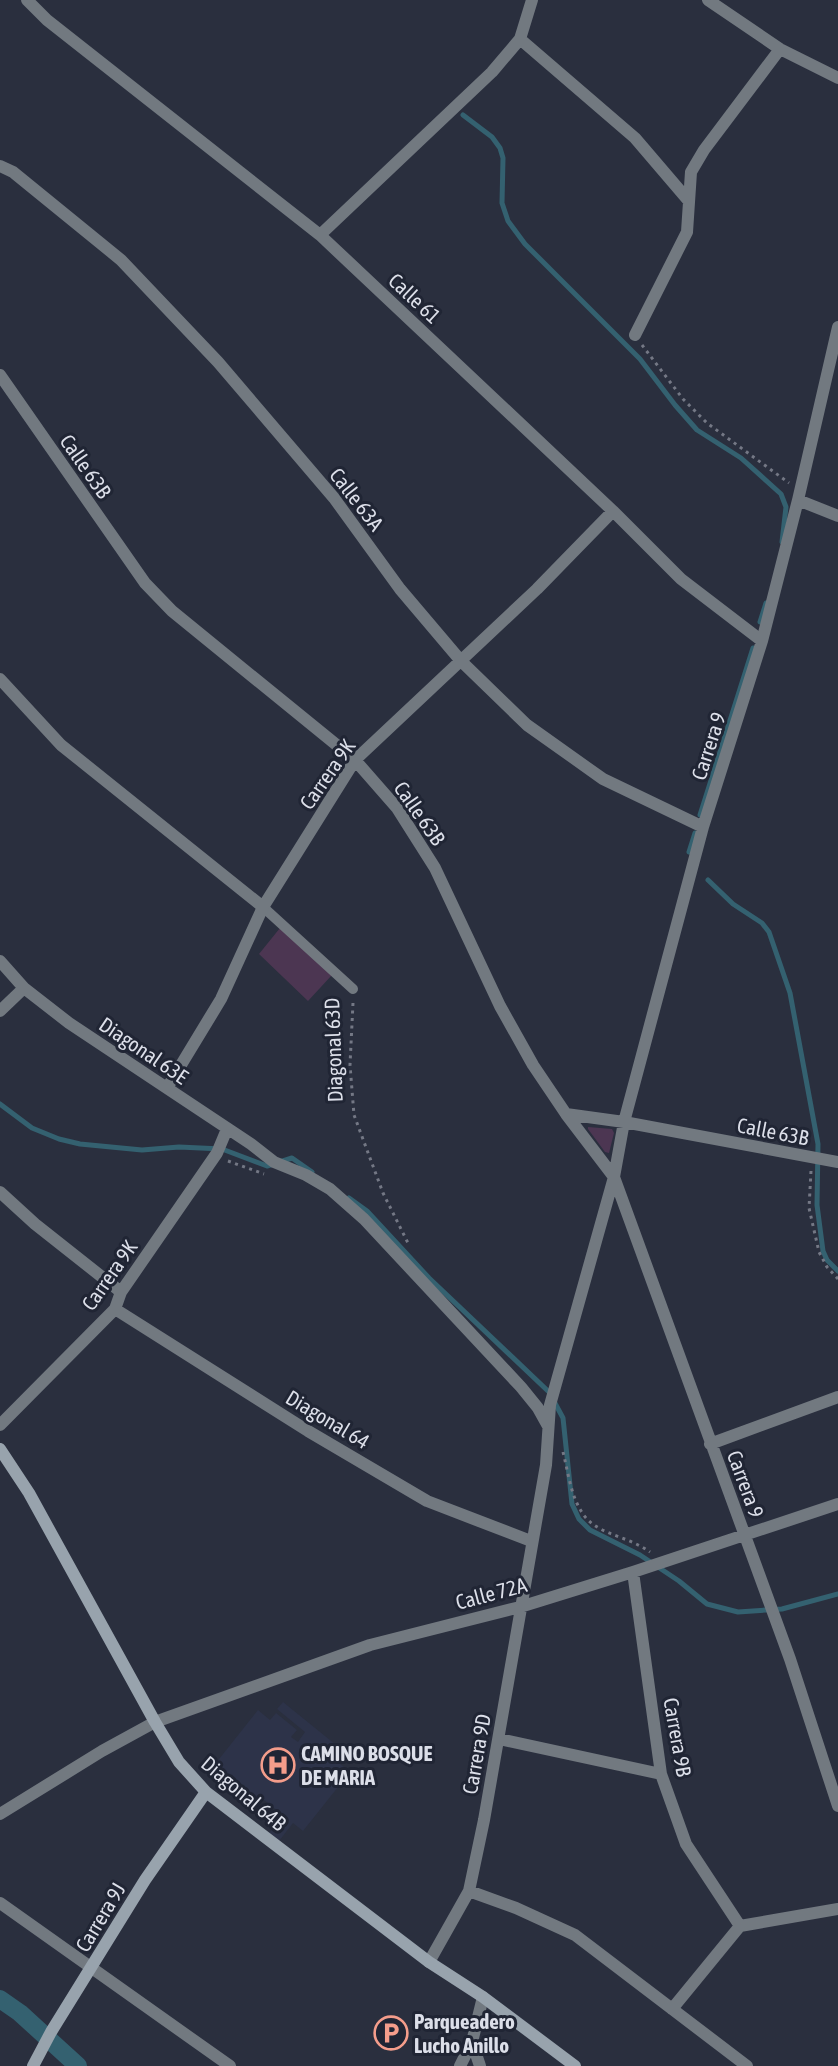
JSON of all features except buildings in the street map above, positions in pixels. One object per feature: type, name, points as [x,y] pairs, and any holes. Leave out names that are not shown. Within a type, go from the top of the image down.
[{"type":"street","name":"Calle 61","points":[[27,0],[47,20],[320,235],[613,511],[681,579],[762,641]]},
{"type":"street","points":[[320,235],[492,72],[520,39],[532,0]]},
{"type":"street","points":[[708,0],[780,49],[838,78]]},
{"type":"street","points":[[520,39],[635,138],[688,200]]},
{"type":"street","points":[[635,335],[687,232],[691,172],[704,150],[780,49]]},
{"type":"street","name":"Calle 63A","points":[[0,166],[13,172],[121,260],[218,362],[334,498],[400,589],[461,661],[526,725],[603,779],[703,826]]},
{"type":"street","name":"Carrera 9","points":[[614,1177],[624,1122],[703,826],[762,641],[799,496],[838,327]]},
{"type":"street","name":"Calle 63B","points":[[0,375],[145,583],[172,611],[355,760],[397,808],[435,868],[500,1006],[533,1065],[566,1114],[624,1122],[832,1161]]},
{"type":"street","points":[[799,496],[838,516]]},
{"type":"street","name":"Carrera 9K","points":[[166,1088],[221,999],[263,907],[355,760],[537,589],[613,511]]},
{"type":"street","name":"Diagonal 63D","points":[[0,679],[61,745],[263,907]]},
{"type":"street","name":"Diagonal 63E","points":[[0,961],[24,988],[69,1023],[274,1162],[306,1175],[330,1189],[364,1219],[521,1387],[538,1408],[548,1426]]},
{"type":"street","points":[[0,1011],[24,988]]},
{"type":"street","name":"Carrera 9","points":[[566,1114],[614,1177],[771,1607],[838,1806]]},
{"type":"street","name":"Carrera 9K","points":[[0,1425],[115,1309],[121,1292],[217,1151],[227,1129]]},
{"type":"street","points":[[531,1541],[546,1465],[550,1405],[614,1177]]},
{"type":"street","points":[[0,1192],[34,1224],[121,1292]]},
{"type":"street","name":"Diagonal 64","points":[[115,1309],[298,1425],[427,1501],[531,1541]]},
{"type":"street","points":[[710,1444],[838,1397]]},
{"type":"street","name":"Diagonal 64B","points":[[0,1449],[28,1493],[155,1722],[179,1761],[207,1792],[429,1962],[483,1997],[576,2066]]},
{"type":"street","name":"Calle 72A","points":[[0,1814],[102,1751],[155,1722],[370,1645],[520,1607],[647,1568],[838,1504]]},
{"type":"street","name":"Carrera 9D","points":[[429,1962],[469,1891],[499,1739],[531,1541]]},
{"type":"street","name":"Carrera 9B","points":[[633,1572],[661,1774],[686,1844],[740,1926]]},
{"type":"street","points":[[499,1739],[661,1774]]},
{"type":"street","name":"Carrera 9J","points":[[33,2066],[51,2032],[145,1880],[207,1792]]},
{"type":"street","points":[[469,1891],[516,1908],[574,1935],[747,2066]]},
{"type":"street","points":[[0,1903],[230,2066]]},
{"type":"street","points":[[672,2009],[740,1926],[838,1909]]},
{"type":"street","points":[[460,2066],[472,2042],[483,1997]]},
{"type":"street","points":[[472,2042],[480,2066]]},
{"type":"lane","name":"Diagonal 63D","points":[[263,907],[353,989]]},
{"type":"path","points":[[635,335],[683,399],[707,423],[799,496]]},
{"type":"path","name":"Diagonal 63D","points":[[353,989],[350,1065],[354,1115],[383,1193],[409,1245]]},
{"type":"path","points":[[217,1151],[271,1177]]},
{"type":"path","points":[[811,1158],[809,1208],[819,1252],[827,1267],[838,1279]]},
{"type":"path","points":[[562,1450],[574,1495],[581,1511],[593,1525],[632,1540],[661,1562]]},
{"type":"shaded area","points":[[280,928],[332,975],[308,1001],[259,954]]},
{"type":"shaded area","points":[[588,1127],[612,1129],[614,1133],[609,1153],[605,1152]]},
{"type":"shaded area","name":"CAMINO BOSQUE DE MARIA","points":[[283,1702],[341,1749],[334,1759],[350,1772],[303,1831],[293,1823],[279,1841],[269,1833],[283,1815],[260,1797],[251,1808],[208,1773],[258,1710],[270,1720],[276,1713],[297,1730],[291,1737],[298,1742],[305,1732],[277,1709]]},
{"type":"waterway","points":[[463,115],[492,137],[500,148],[503,158],[502,203],[508,221],[525,244],[640,359],[697,430],[741,458],[781,494],[786,507],[782,542]]},
{"type":"waterway","points":[[760,622],[766,603]]},
{"type":"waterway","points":[[700,815],[753,648]]},
{"type":"waterway","points":[[689,852],[695,833]]},
{"type":"waterway","points":[[708,880],[733,904],[762,923],[769,932],[790,993],[818,1144],[817,1205],[823,1251],[827,1260],[838,1271]]},
{"type":"waterway","points":[[0,1104],[32,1128],[59,1139],[80,1144],[142,1150],[179,1147],[222,1149],[267,1166],[292,1158],[312,1172]]},
{"type":"waterway","points":[[349,1198],[367,1211],[429,1278],[549,1392],[563,1418],[572,1504],[579,1519],[590,1530],[640,1555],[679,1581],[707,1604],[738,1612],[782,1609],[838,1594]]},
{"type":"waterway","points":[[0,1999],[20,2013],[78,2066]]},
{"type":"place","name":"CAMINO BOSQUE DE MARIA","points":[[278,1765]]},
{"type":"place","name":"Parqueadero Lucho Anillo","points":[[391,2033]]}]
